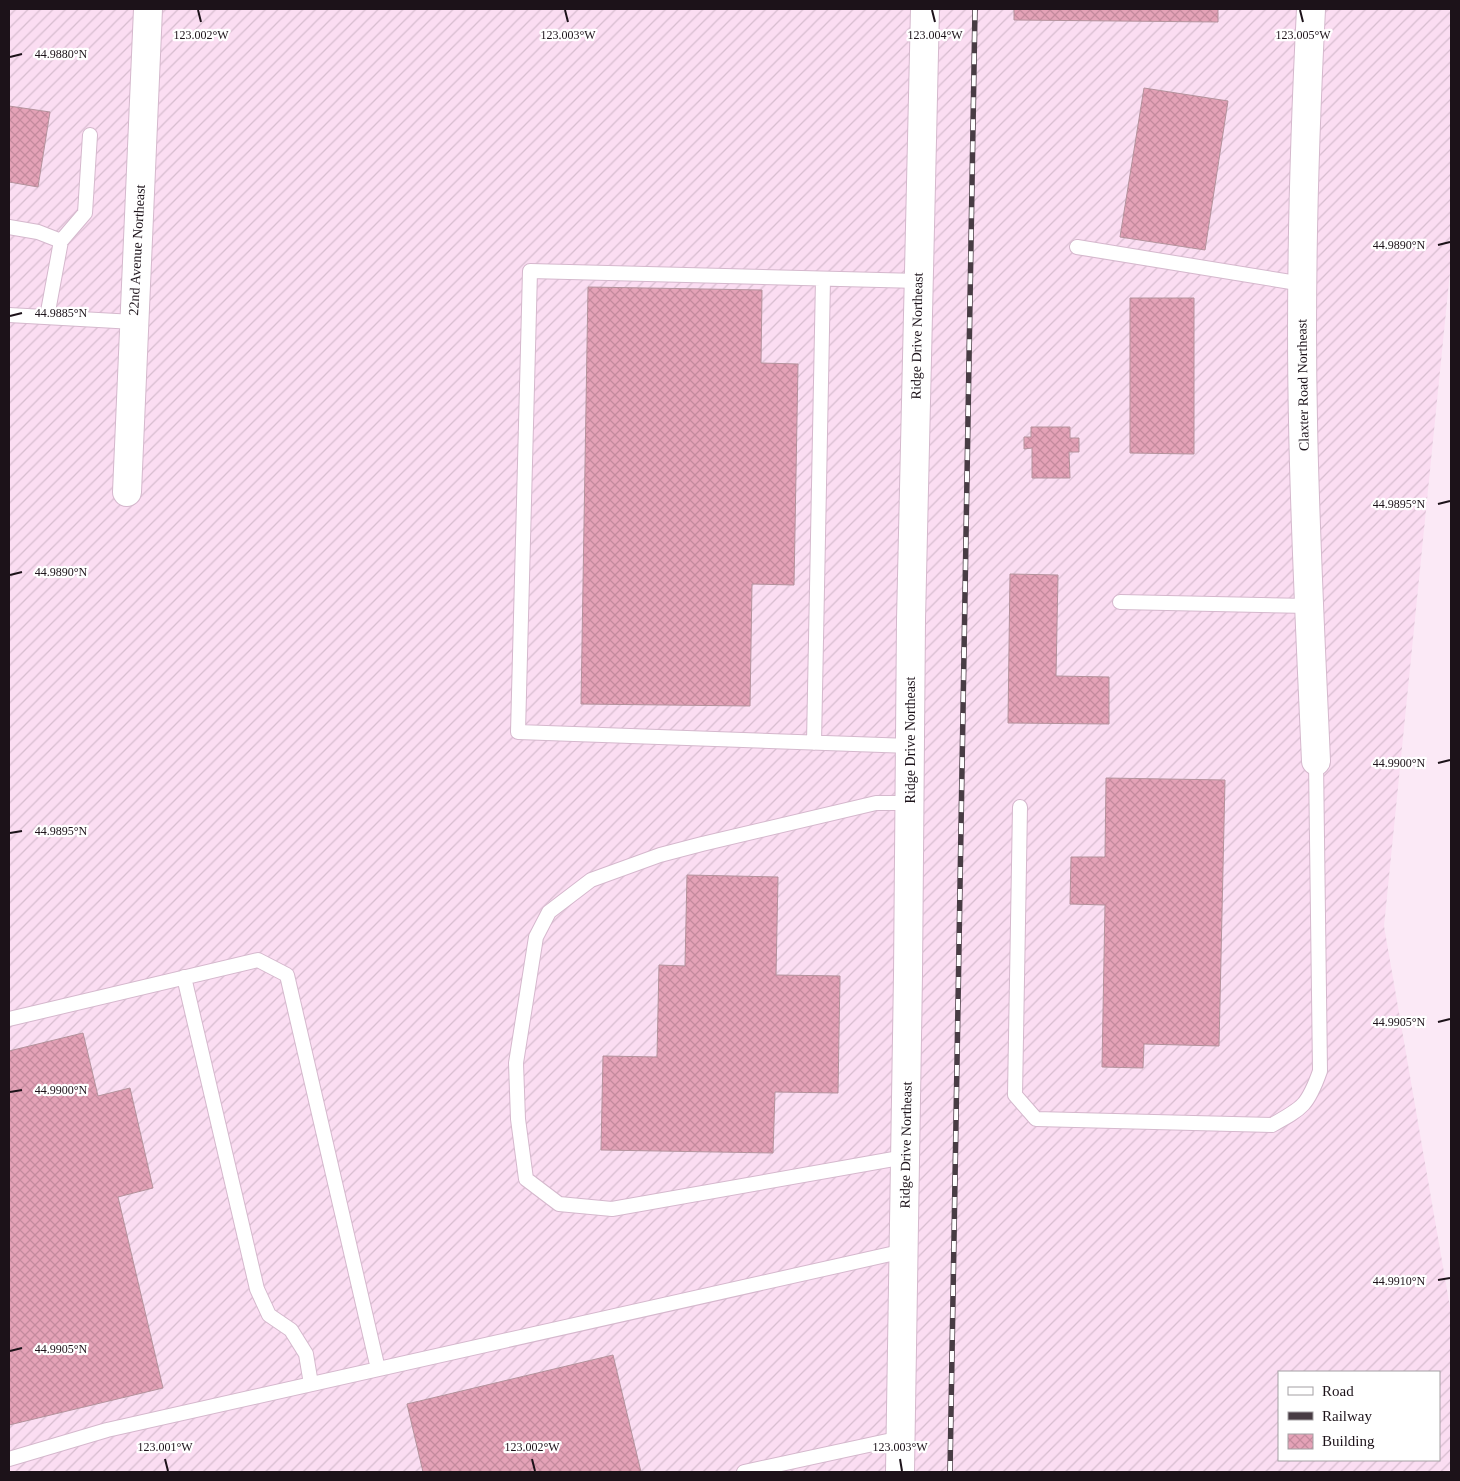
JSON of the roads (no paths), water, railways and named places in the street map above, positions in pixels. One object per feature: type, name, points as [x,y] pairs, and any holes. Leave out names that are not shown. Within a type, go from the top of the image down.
[{"type":"street","name":"22nd Avenue Northeast","points":[[127,492],[148,9]]},
{"type":"street","name":"Ridge Drive Northeast","points":[[900,1472],[911,620],[925,9]]},
{"type":"street","name":"Claxter Road Northeast","points":[[1311,9],[1306,104],[1303,420],[1316,761]]},
{"type":"lane","points":[[47,317],[61,241],[85,213],[90,135]]},
{"type":"lane","points":[[9,227],[38,232],[61,241]]},
{"type":"lane","points":[[1077,248],[1303,284]]},
{"type":"lane","points":[[910,746],[518,732],[530,271],[919,281]]},
{"type":"lane","points":[[814,743],[823,279]]},
{"type":"lane","points":[[9,315],[134,322]]},
{"type":"lane","points":[[1120,602],[1309,606]]},
{"type":"lane","points":[[1020,807],[1016,1095],[1036,1119],[1272,1124],[1299,1111],[1312,1093],[1320,1071],[1316,761]]},
{"type":"lane","points":[[905,1157],[612,1209],[559,1204],[526,1179],[518,1120],[516,1062],[536,937],[549,912],[591,880],[660,855],[702,844],[876,803],[910,803]]},
{"type":"lane","points":[[9,1019],[258,960],[287,975],[378,1369]]},
{"type":"lane","points":[[184,978],[258,1289],[269,1315],[291,1330],[306,1354],[311,1384]]},
{"type":"lane","points":[[9,1459],[107,1430],[904,1251]]},
{"type":"lane","points":[[744,1472],[901,1438]]},
{"type":"railway","points":[[950,1472],[975,9]]}]
